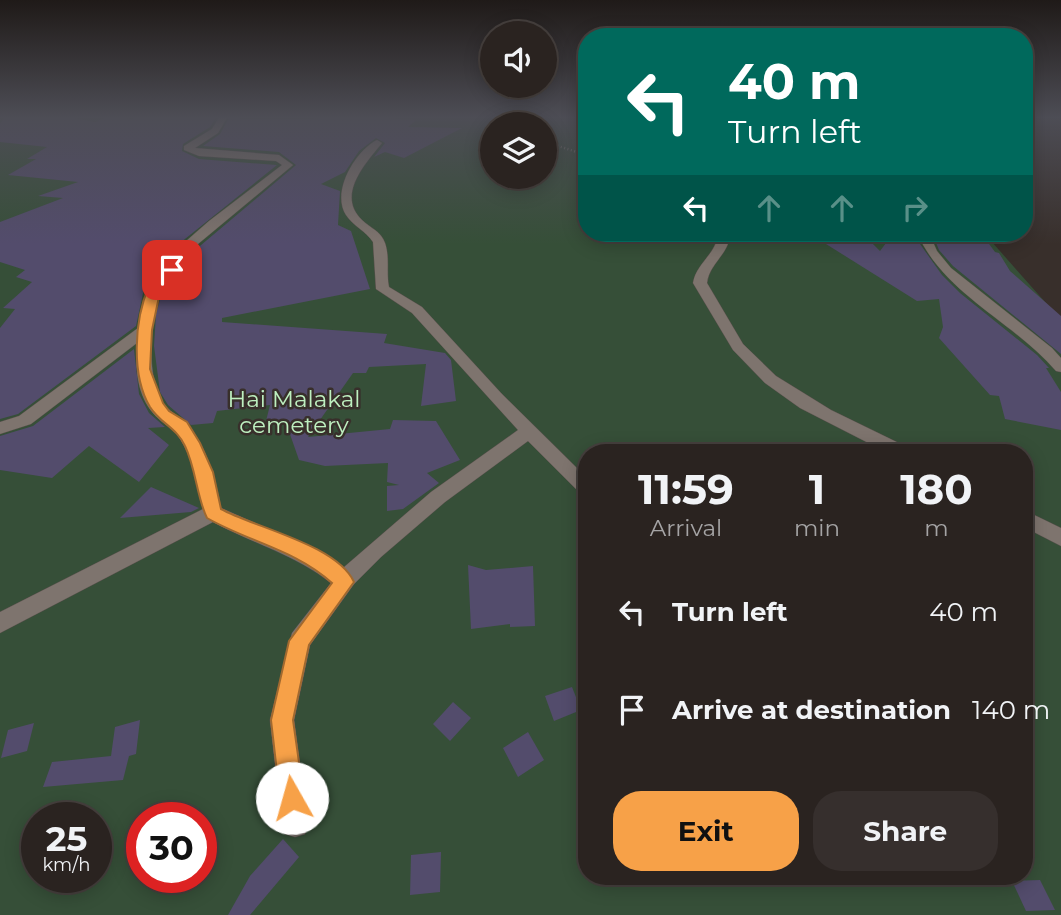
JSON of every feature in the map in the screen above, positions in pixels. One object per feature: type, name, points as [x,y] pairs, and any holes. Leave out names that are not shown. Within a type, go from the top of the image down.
[{"type":"street","points":[[213,513],[205,472],[192,443],[182,426],[163,415],[147,387],[143,369],[145,330],[155,285],[172,270],[181,252],[213,223],[288,165],[280,159]]},
{"type":"street","points":[[364,159],[350,175],[347,192],[354,218],[377,237],[383,289],[417,310],[495,397],[578,480]]},
{"type":"street","points":[[723,242],[722,248],[699,276],[700,283],[752,364],[778,385],[826,415],[886,444]]},
{"type":"street","points":[[929,242],[945,267],[982,302],[1047,350],[1061,367]]},
{"type":"street","points":[[0,428],[25,420],[145,330]]},
{"type":"street","points":[[295,824],[282,720],[300,641],[345,582],[374,551],[438,496],[531,430]]},
{"type":"street","points":[[213,513],[242,529],[280,541],[321,561],[345,582]]},
{"type":"street","points":[[0,623],[213,513]]},
{"type":"street","points":[[1033,523],[1061,538]]},
{"type":"green space","name":"Hai Malakal cemetery","points":[[0,159],[480,159],[480,189],[557,189],[557,159],[578,159],[578,242],[992,242],[1061,320],[1061,915],[0,915]]},
{"type":"building","points":[[27,159],[198,159],[277,165],[175,247],[165,266],[145,284],[136,326],[18,414],[0,419],[0,328],[15,309],[3,308],[32,282],[16,277],[25,270],[0,262],[0,222],[63,198],[38,196],[78,182],[8,175],[36,159]]},
{"type":"building","points":[[288,159],[354,159],[345,172],[321,184],[340,191],[338,225],[351,231],[370,289],[222,318],[222,322],[387,334],[384,343],[445,353],[451,360],[456,401],[421,406],[426,364],[369,367],[366,373],[353,373],[308,437],[390,429],[393,420],[436,421],[460,460],[427,473],[439,483],[403,509],[387,511],[387,486],[399,485],[387,482],[388,463],[325,466],[299,460],[285,420],[266,421],[270,405],[217,411],[213,423],[191,425],[168,405],[160,392],[154,346],[156,314],[163,289],[180,273],[188,256],[296,165]]},
{"type":"building","points":[[871,242],[880,251],[887,242],[920,244],[942,275],[960,293],[1037,355],[1049,368],[1046,368],[1061,392],[1061,430],[1005,419],[999,396],[990,395],[939,338],[943,327],[939,299],[917,301],[826,244]]},
{"type":"building","points":[[936,242],[988,242],[999,253],[1010,271],[1061,316],[1061,354],[953,266]]},
{"type":"building","points":[[134,349],[139,394],[149,413],[165,427],[148,428],[169,445],[139,482],[89,446],[52,478],[0,470],[0,436],[33,426]]},
{"type":"building","points":[[151,487],[199,508],[191,512],[120,518]]},
{"type":"building","points":[[468,565],[486,570],[533,566],[535,626],[510,627],[510,624],[471,629]]},
{"type":"building","points":[[572,687],[578,702],[578,711],[554,721],[545,696]]},
{"type":"building","points":[[453,702],[471,718],[450,741],[433,724]]},
{"type":"building","points":[[140,720],[136,754],[129,756],[123,780],[43,787],[52,762],[111,756],[115,727]]},
{"type":"building","points":[[34,723],[27,751],[1,758],[8,730]]},
{"type":"building","points":[[528,732],[544,760],[518,777],[503,748]]},
{"type":"building","points":[[283,839],[299,857],[250,915],[228,915],[250,876]]},
{"type":"building","points":[[441,852],[440,892],[410,895],[411,855]]},
{"type":"building","points":[[1033,880],[1040,880],[1055,910],[1026,911],[1014,885],[1033,885]]},
{"type":"route","points":[[172,270],[155,285],[145,330],[143,369],[147,387],[163,415],[182,426],[192,443],[205,472],[213,513],[242,529],[280,541],[321,561],[345,582],[300,641],[282,720],[292,798]]}]
